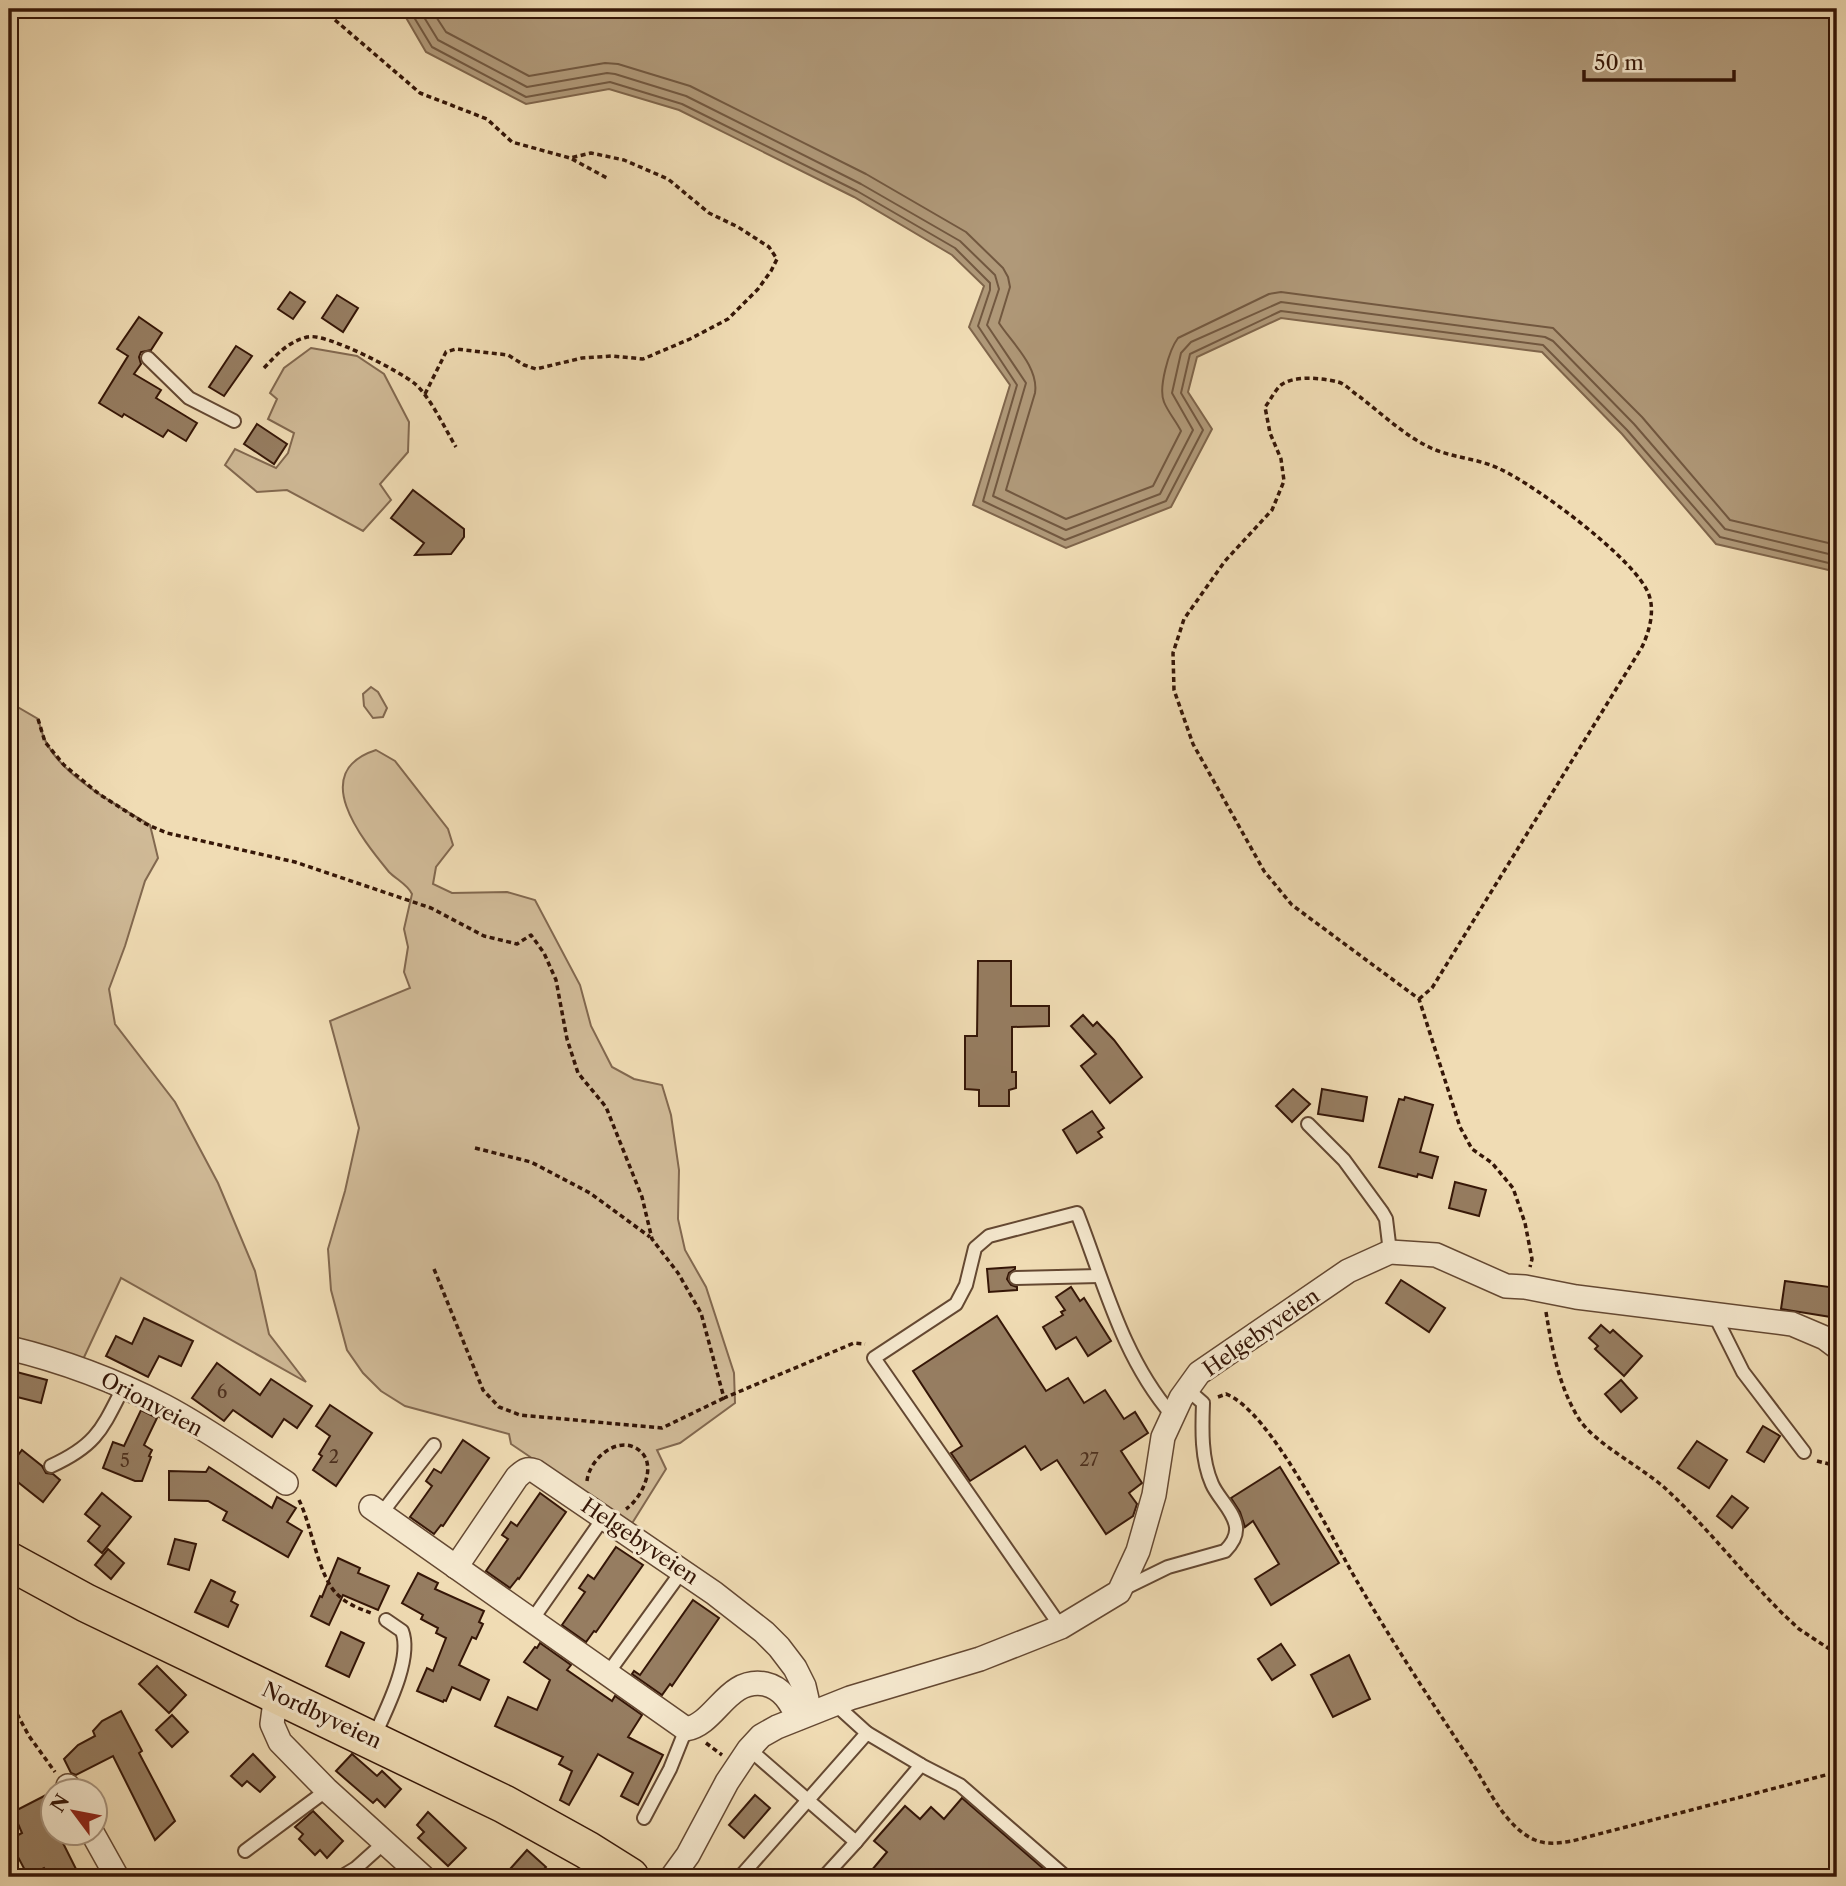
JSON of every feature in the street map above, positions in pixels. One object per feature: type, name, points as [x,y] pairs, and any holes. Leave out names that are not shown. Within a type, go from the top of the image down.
[{"type":"main road","name":"Nordbyveien","points":[[9,1561],[86,1603],[373,1739],[527,1816],[630,1877]]},
{"type":"street","name":"Helgebyveien","points":[[1119,1592],[1138,1551],[1154,1495],[1163,1437],[1172,1415],[1195,1396],[1199,1373],[1348,1271],[1390,1252],[1436,1255],[1507,1286],[1792,1324],[1825,1338],[1837,1347]]},
{"type":"street","name":"Orionveien","points":[[9,1348],[47,1357],[124,1386],[167,1407],[286,1483]]},
{"type":"street","name":"Helgebyveien","points":[[456,1566],[524,1470],[535,1471],[599,1509],[723,1599],[779,1647],[795,1668],[804,1686],[807,1699],[798,1718]]},
{"type":"street","points":[[376,1510],[686,1728],[699,1723],[734,1691],[757,1683],[770,1685],[780,1691],[790,1702],[798,1718]]},
{"type":"street","points":[[672,1877],[688,1855],[727,1782],[749,1749],[761,1737],[798,1718],[835,1704],[980,1659],[1061,1627],[1119,1592]]},
{"type":"street","points":[[279,1695],[272,1717],[274,1733],[294,1758],[327,1790],[423,1877]]},
{"type":"street","points":[[101,1848],[117,1877]]},
{"type":"lane","points":[[148,358],[189,398],[234,421]]},
{"type":"lane","points":[[1308,1124],[1344,1160],[1382,1212],[1386,1219],[1390,1252]]},
{"type":"lane","points":[[1061,1627],[874,1358],[956,1304],[966,1285],[975,1248],[989,1236],[1077,1213],[1098,1276],[1151,1391],[1172,1415]]},
{"type":"lane","points":[[1016,1278],[1098,1276]]},
{"type":"lane","points":[[1714,1314],[1743,1372],[1804,1452]]},
{"type":"lane","points":[[51,1466],[71,1457],[94,1440],[124,1386]]},
{"type":"lane","points":[[1119,1592],[1168,1567],[1225,1551],[1236,1534],[1234,1520],[1210,1477],[1195,1396]]},
{"type":"lane","points":[[376,1510],[434,1445]]},
{"type":"lane","points":[[532,1620],[599,1509]]},
{"type":"lane","points":[[608,1673],[682,1571]]},
{"type":"lane","points":[[373,1739],[395,1689],[405,1646],[402,1631],[386,1620]]},
{"type":"lane","points":[[835,1704],[867,1732],[960,1785],[1066,1877]]},
{"type":"lane","points":[[644,1818],[670,1769],[686,1728]]},
{"type":"lane","points":[[740,1877],[867,1732]]},
{"type":"lane","points":[[749,1749],[856,1842]]},
{"type":"lane","points":[[824,1877],[921,1765]]},
{"type":"lane","points":[[245,1851],[327,1790]]},
{"type":"lane","points":[[341,1877],[356,1868],[385,1842]]},
{"type":"path","points":[[335,20],[420,93],[487,119],[512,142],[570,158],[607,178]]},
{"type":"path","points":[[424,396],[446,352],[456,349],[509,355],[536,369],[582,358],[612,356],[643,359],[728,319],[758,289],[771,271],[776,259],[769,247],[738,227],[709,214],[668,179],[624,160],[591,153],[570,158]]},
{"type":"path","points":[[264,368],[286,346],[310,336],[334,342],[375,360],[415,384],[456,447]]},
{"type":"path","points":[[1419,999],[1432,988],[1642,647],[1647,636],[1651,612],[1649,594],[1634,572],[1608,546],[1514,476],[1499,468],[1427,446],[1342,383],[1320,379],[1296,380],[1281,385],[1265,407],[1270,433],[1281,459],[1284,481],[1272,510],[1225,561],[1184,619],[1174,653],[1174,690],[1193,744],[1264,871],[1292,905],[1419,999],[1460,1128],[1472,1149],[1492,1163],[1513,1188],[1525,1223],[1534,1289],[1556,1365],[1565,1393],[1583,1424],[1597,1438],[1666,1489],[1783,1615],[1837,1654]]},
{"type":"path","points":[[38,719],[45,741],[64,765],[99,794],[167,833],[295,862],[431,908],[484,936],[517,944],[531,935],[544,953],[556,980],[567,1039],[578,1073],[606,1107],[642,1197],[652,1239]]},
{"type":"path","points":[[475,1148],[531,1162],[590,1193],[652,1239],[678,1273],[701,1313],[724,1398]]},
{"type":"path","points":[[434,1269],[483,1390],[499,1407],[520,1415],[662,1427],[854,1343],[866,1344],[874,1358]]},
{"type":"path","points":[[1195,1396],[1226,1394],[1234,1397],[1250,1411],[1274,1440],[1420,1685],[1506,1815],[1527,1836],[1543,1843],[1572,1841],[1837,1772]]},
{"type":"path","points":[[623,1446],[638,1449],[644,1457],[646,1474],[643,1489],[637,1499],[622,1510],[599,1509],[587,1482],[593,1464],[610,1449],[623,1446]]},
{"type":"path","points":[[1804,1452],[1819,1462],[1837,1466]]},
{"type":"path","points":[[286,1483],[300,1501],[332,1589],[346,1601],[386,1620]]},
{"type":"path","points":[[9,1699],[35,1746],[61,1778]]},
{"type":"shaded area","points":[[311,348],[357,356],[384,374],[409,422],[408,452],[380,484],[391,500],[363,531],[287,490],[257,492],[225,465],[235,449],[276,468],[288,453],[294,433],[268,419],[277,399],[270,393],[284,368]]},
{"type":"shaded area","points":[[371,687],[378,692],[387,708],[383,717],[373,718],[364,706],[363,694]]},
{"type":"shaded area","points":[[9,702],[38,719],[44,738],[53,753],[77,778],[150,825],[158,858],[145,881],[109,989],[115,1024],[175,1102],[218,1183],[255,1271],[269,1334],[306,1382],[121,1278],[79,1368],[9,1349]]},
{"type":"shaded area","points":[[376,750],[395,761],[448,829],[453,845],[436,867],[433,884],[452,893],[507,892],[535,900],[580,985],[591,1026],[612,1067],[634,1079],[662,1085],[671,1115],[679,1170],[678,1219],[685,1250],[706,1287],[734,1373],[735,1403],[680,1443],[657,1450],[666,1469],[631,1525],[511,1444],[509,1434],[405,1406],[381,1391],[363,1373],[347,1350],[331,1290],[328,1249],[359,1128],[330,1021],[410,988],[404,972],[408,947],[404,929],[412,894],[389,872],[366,842],[346,806],[343,789],[345,774],[356,760]]},
{"type":"water","points":[[401,9],[1837,9],[1837,572],[1716,544],[1622,434],[1542,352],[1281,318],[1197,357],[1188,392],[1212,429],[1171,507],[1066,548],[973,505],[1010,385],[969,327],[984,286],[952,255],[854,197],[679,110],[609,89],[526,104],[426,52]]},
{"type":"building","points":[[290,292],[305,302],[293,319],[278,309]]},
{"type":"building","points":[[337,295],[358,308],[343,332],[322,318]]},
{"type":"building","points":[[139,317],[162,333],[151,350],[141,352],[141,364],[134,374],[161,390],[156,398],[197,423],[186,441],[168,430],[163,437],[99,403],[128,356],[117,349]]},
{"type":"building","points":[[236,346],[252,356],[224,396],[209,387]]},
{"type":"building","points":[[257,424],[287,444],[274,464],[244,444]]},
{"type":"building","points":[[413,490],[464,529],[464,537],[451,554],[415,555],[424,543],[391,518]]},
{"type":"building","points":[[978,961],[1011,961],[1011,1006],[1049,1006],[1049,1026],[1012,1027],[1012,1072],[1016,1072],[1016,1088],[1009,1090],[1009,1106],[979,1106],[979,1090],[965,1089],[965,1036],[977,1036]]},
{"type":"building","points":[[1083,1015],[1093,1026],[1097,1022],[1142,1077],[1110,1103],[1081,1066],[1096,1054],[1071,1026]]},
{"type":"building","points":[[1293,1089],[1310,1104],[1292,1122],[1276,1106]]},
{"type":"building","points":[[1322,1089],[1367,1097],[1363,1121],[1318,1114]]},
{"type":"building","points":[[1405,1097],[1433,1105],[1420,1152],[1438,1157],[1432,1178],[1379,1167],[1399,1099],[1404,1100]]},
{"type":"building","points":[[1092,1111],[1104,1128],[1098,1132],[1102,1137],[1077,1153],[1063,1130]]},
{"type":"building","points":[[1455,1182],[1486,1190],[1479,1216],[1449,1208]]},
{"type":"building","points":[[1015,1267],[1007,1279],[1017,1290],[989,1292],[987,1269]]},
{"type":"building","points":[[1401,1280],[1445,1308],[1429,1332],[1386,1303]]},
{"type":"building","points":[[1785,1281],[1837,1288],[1837,1318],[1781,1309]]},
{"type":"building","points":[[1071,1287],[1080,1301],[1084,1298],[1111,1341],[1088,1356],[1076,1337],[1056,1349],[1043,1327],[1063,1315],[1061,1312],[1065,1310],[1056,1297]]},
{"type":"building","points":[[997,1316],[1046,1391],[1068,1378],[1084,1403],[1105,1390],[1124,1419],[1135,1412],[1148,1433],[1121,1451],[1142,1483],[1129,1493],[1137,1504],[1133,1516],[1106,1534],[1057,1460],[1041,1470],[1025,1446],[970,1481],[951,1453],[962,1446],[913,1371]]},
{"type":"building","points":[[144,1318],[193,1341],[181,1366],[159,1356],[148,1377],[106,1356],[116,1336],[132,1344]]},
{"type":"building","points":[[1601,1325],[1610,1333],[1613,1330],[1642,1356],[1624,1376],[1595,1349],[1598,1346],[1589,1338]]},
{"type":"building","points":[[217,1363],[260,1395],[271,1379],[312,1406],[297,1428],[284,1419],[272,1437],[233,1410],[224,1421],[192,1398]]},
{"type":"building","points":[[9,1370],[47,1380],[41,1403],[9,1395]]},
{"type":"building","points":[[1621,1380],[1637,1398],[1621,1412],[1605,1394]]},
{"type":"building","points":[[330,1405],[372,1433],[336,1486],[313,1470],[330,1436],[316,1426]]},
{"type":"building","points":[[141,1410],[157,1418],[144,1445],[152,1450],[149,1456],[151,1457],[142,1481],[135,1481],[103,1468],[113,1442],[124,1446]]},
{"type":"building","points":[[1763,1426],[1780,1436],[1764,1462],[1747,1452]]},
{"type":"building","points":[[463,1440],[489,1458],[443,1526],[434,1534],[410,1517],[432,1486],[426,1481],[434,1469],[441,1473]]},
{"type":"building","points":[[1697,1441],[1727,1460],[1709,1488],[1678,1468]]},
{"type":"building","points":[[22,1450],[42,1466],[46,1473],[53,1474],[60,1480],[43,1502],[9,1475],[9,1467]]},
{"type":"building","points":[[209,1467],[272,1508],[277,1497],[296,1508],[287,1522],[302,1531],[288,1557],[223,1520],[227,1512],[208,1501],[169,1500],[169,1471],[206,1472]]},
{"type":"building","points":[[1280,1467],[1339,1563],[1271,1605],[1255,1579],[1279,1564],[1253,1521],[1245,1527],[1231,1498]]},
{"type":"building","points":[[102,1493],[131,1517],[102,1553],[88,1541],[100,1526],[85,1514]]},
{"type":"building","points":[[540,1493],[566,1512],[510,1588],[486,1571],[508,1539],[502,1535],[511,1522],[517,1526]]},
{"type":"building","points":[[1732,1496],[1748,1508],[1732,1528],[1717,1516]]},
{"type":"building","points":[[175,1539],[196,1544],[189,1570],[168,1564]]},
{"type":"building","points":[[616,1547],[643,1565],[586,1642],[562,1625],[585,1592],[579,1588],[588,1575],[594,1579]]},
{"type":"building","points":[[108,1549],[124,1563],[111,1579],[95,1565]]},
{"type":"building","points":[[338,1558],[360,1568],[358,1573],[389,1586],[378,1610],[343,1595],[329,1625],[311,1616]]},
{"type":"building","points":[[418,1573],[438,1583],[435,1589],[484,1611],[479,1622],[483,1624],[476,1639],[472,1637],[459,1665],[489,1680],[480,1700],[452,1687],[443,1702],[417,1691],[427,1668],[433,1671],[446,1638],[436,1633],[438,1628],[421,1619],[423,1615],[402,1603]]},
{"type":"building","points":[[211,1580],[235,1592],[231,1601],[238,1605],[228,1627],[195,1612]]},
{"type":"building","points":[[693,1600],[719,1618],[672,1686],[670,1684],[662,1695],[632,1674],[634,1671],[640,1675]]},
{"type":"building","points":[[341,1632],[364,1643],[349,1677],[326,1666]]},
{"type":"building","points":[[540,1643],[571,1665],[567,1670],[612,1701],[615,1696],[642,1715],[628,1737],[663,1755],[638,1805],[621,1796],[633,1773],[598,1754],[569,1805],[560,1800],[572,1771],[559,1764],[563,1757],[495,1726],[508,1697],[537,1710],[550,1680],[524,1662]]},
{"type":"building","points":[[1281,1644],[1295,1665],[1272,1680],[1258,1659]]},
{"type":"building","points":[[1349,1655],[1370,1699],[1333,1717],[1311,1675]]},
{"type":"building","points":[[157,1666],[186,1695],[169,1713],[139,1684]]},
{"type":"building","points":[[121,1711],[142,1751],[139,1753],[175,1821],[155,1840],[113,1756],[76,1775],[71,1773],[64,1759],[78,1745],[95,1736],[93,1731],[102,1721]]},
{"type":"building","points":[[172,1715],[188,1732],[172,1747],[156,1730]]},
{"type":"building","points":[[253,1754],[275,1777],[260,1792],[247,1781],[242,1786],[231,1776]]},
{"type":"building","points":[[352,1754],[377,1776],[382,1771],[401,1789],[385,1807],[377,1799],[373,1803],[336,1771]]},
{"type":"building","points":[[755,1795],[770,1808],[744,1838],[729,1825]]},
{"type":"building","points":[[962,1798],[1053,1877],[866,1877],[887,1852],[874,1841],[905,1806],[920,1819],[931,1807],[944,1819]]},
{"type":"building","points":[[38,1799],[38,1848],[66,1848],[80,1877],[49,1877],[44,1868],[28,1876],[9,1840],[22,1833],[13,1812]]},
{"type":"building","points":[[313,1811],[343,1841],[327,1858],[320,1850],[315,1855],[299,1839],[303,1834],[295,1827]]},
{"type":"building","points":[[428,1812],[466,1848],[448,1866],[418,1838],[424,1832],[417,1825]]},
{"type":"building","points":[[527,1850],[546,1867],[536,1877],[503,1877]]}]
